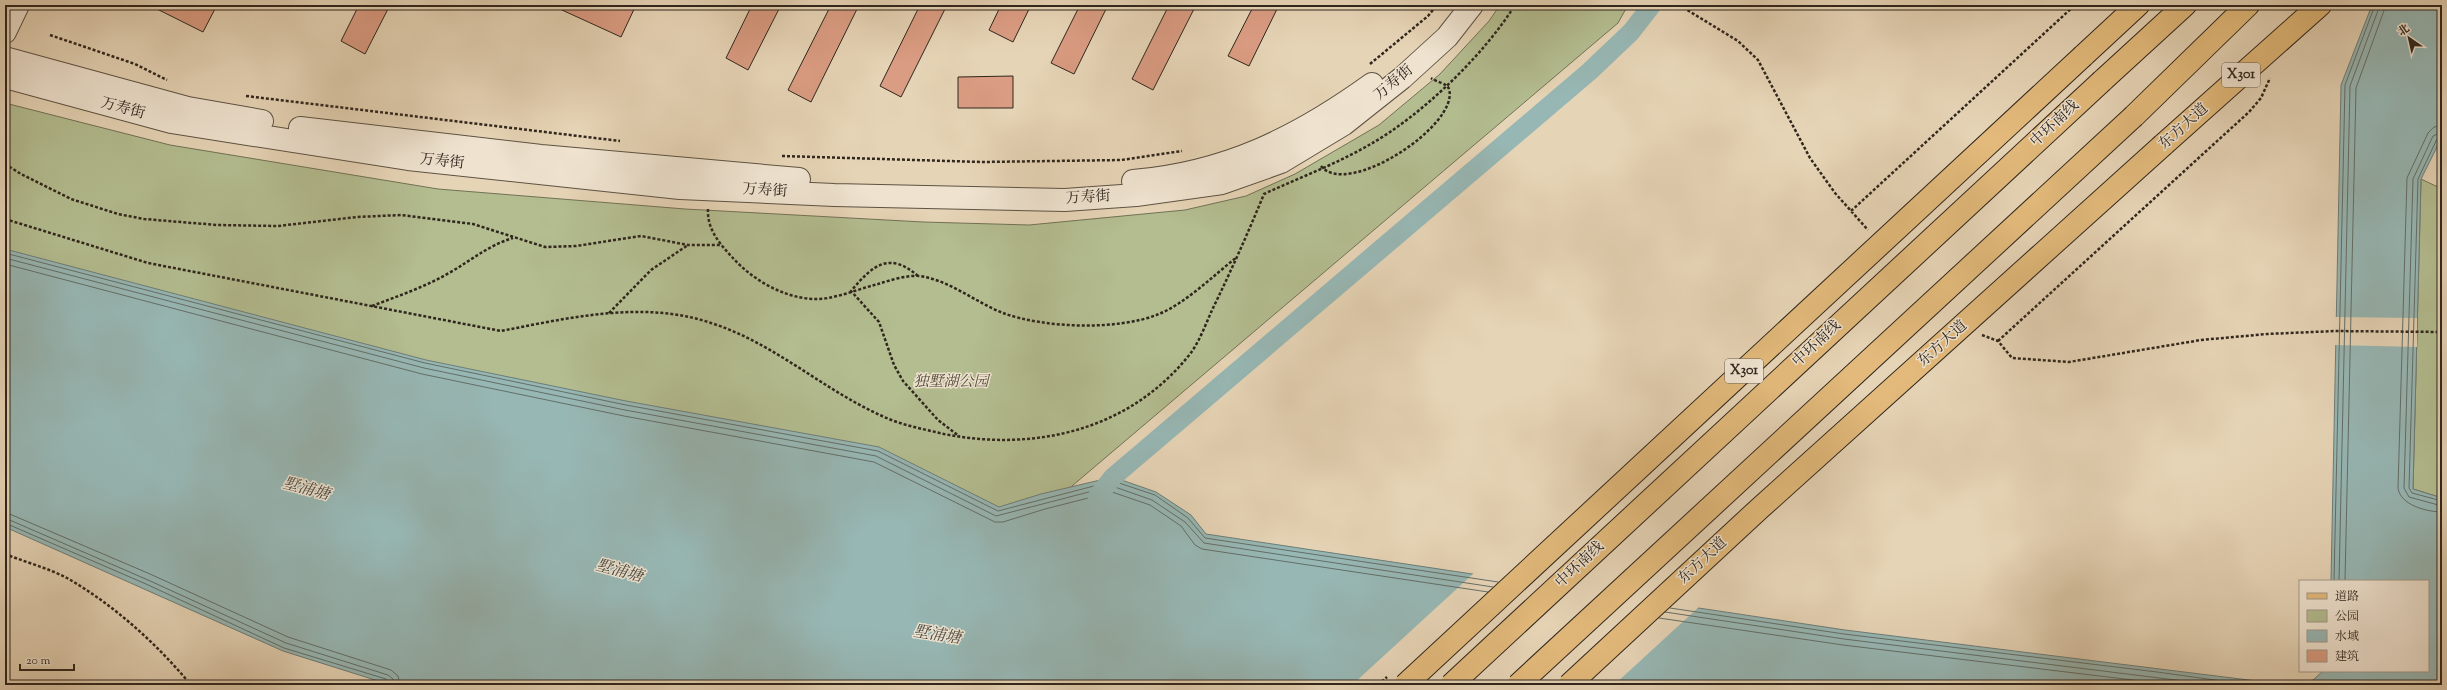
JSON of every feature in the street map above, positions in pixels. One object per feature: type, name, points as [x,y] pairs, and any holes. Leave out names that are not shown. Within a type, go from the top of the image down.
[{"type":"main road","name":"X301","points":[[1405,685],[2138,5]]},
{"type":"main road","name":"中环南线","points":[[1451,685],[2185,5]]},
{"type":"main road","points":[[1518,685],[2134,116],[2248,5]]},
{"type":"main road","name":"东方大道","points":[[1569,685],[1759,509],[2320,5]]},
{"type":"street","points":[[5,32],[18,5]]},
{"type":"street","name":"万寿街","points":[[5,58],[188,108],[292,127],[541,156],[818,180],[1060,186],[1135,181],[1205,168],[1244,157],[1280,142],[1337,109],[1393,69],[1436,31],[1454,5]]},
{"type":"street","name":"万寿街","points":[[5,77],[171,122],[408,159],[680,188],[834,195],[1065,200],[1136,195],[1222,184],[1282,162],[1344,124],[1402,78],[1447,37],[1472,5]]},
{"type":"path","points":[[1369,65],[1422,21],[1437,5]]},
{"type":"path","points":[[5,219],[148,263],[500,331],[559,320],[609,313],[666,314],[710,322],[752,340],[864,408],[918,428],[959,437],[993,441],[1035,440],[1071,433],[1109,420],[1170,376],[1192,352],[1239,255],[1264,194],[1368,145],[1407,121],[1447,85],[1507,19],[1515,5]]},
{"type":"path","points":[[1851,211],[2075,5]]},
{"type":"path","points":[[50,36],[135,64],[170,81]]},
{"type":"path","points":[[1998,341],[2249,112],[2261,98],[2271,76]]},
{"type":"path","points":[[1429,77],[1436,82],[1447,85]]},
{"type":"path","points":[[1317,162],[1327,173],[1335,176],[1374,167],[1393,156],[1416,141],[1439,119],[1449,100],[1449,89],[1447,85]]},
{"type":"path","points":[[238,95],[623,142]]},
{"type":"path","points":[[780,156],[1029,162],[1121,160],[1189,150]]},
{"type":"path","points":[[5,164],[21,174],[71,199],[118,214],[144,218],[266,227],[401,215],[430,217],[473,224],[545,247],[560,248],[641,236],[688,245],[722,245]]},
{"type":"path","points":[[709,189],[708,214],[712,232],[747,273],[786,293],[808,298],[828,298],[901,278],[919,276]]},
{"type":"path","points":[[372,306],[426,285],[450,272],[494,244],[513,238]]},
{"type":"path","points":[[609,313],[650,270],[672,254],[688,245]]},
{"type":"path","points":[[851,291],[865,274],[878,265],[888,262],[900,263],[919,276],[946,283],[998,311],[1019,318],[1054,323],[1093,324],[1130,322],[1160,314],[1190,294],[1239,255]]},
{"type":"path","points":[[851,291],[879,322],[894,365],[906,385],[938,420],[959,437]]},
{"type":"path","points":[[2335,332],[2442,332]]},
{"type":"path","points":[[5,554],[66,578],[100,601],[167,656],[191,685]]},
{"type":"green space","name":"独墅湖公园","points":[[1500,5],[1628,5],[1618,23],[1072,486],[1037,533],[5,312],[5,103],[170,145],[438,189],[685,209],[923,222],[1029,225],[1185,210],[1246,196],[1295,174],[1379,125],[1440,74],[1489,21]]},
{"type":"green space","points":[[2421,179],[2442,189],[2442,498],[2413,489]]},
{"type":"water","points":[[2372,5],[2442,5],[2442,137],[2421,179],[2413,489],[2442,498],[2442,685],[2298,685],[2313,680],[2322,672],[2429,672],[2429,580],[2331,580],[2341,85]]},
{"type":"water","name":"墅浦塘","points":[[5,249],[426,360],[626,401],[879,447],[999,507],[1041,494],[1113,477],[1156,492],[1191,515],[1206,534],[1845,630],[2289,685],[391,685],[283,651],[5,527]]},
{"type":"pier","points":[[2335,317],[2417,318],[2417,347],[2334,345]]},
{"type":"pier","points":[[1474,573],[1700,606],[1614,685],[1352,685]]},
{"type":"building","points":[[149,5],[217,5],[203,32]]},
{"type":"building","points":[[359,5],[390,5],[365,54],[341,41]]},
{"type":"building","points":[[551,5],[636,5],[621,37]]},
{"type":"building","points":[[752,5],[781,5],[748,70],[726,58]]},
{"type":"building","points":[[831,5],[859,5],[811,102],[788,90]]},
{"type":"building","points":[[920,5],[947,5],[901,97],[880,86]]},
{"type":"building","points":[[1001,5],[1031,5],[1013,42],[989,30]]},
{"type":"building","points":[[1080,5],[1108,5],[1074,74],[1051,63]]},
{"type":"building","points":[[1169,5],[1196,5],[1153,90],[1132,79]]},
{"type":"building","points":[[1254,5],[1279,5],[1249,66],[1228,56]]},
{"type":"building","points":[[1013,76],[1013,108],[958,108],[958,77]]},
{"type":"waterway","points":[[1097,497],[1113,477],[1590,71],[1631,32],[1652,5]]}]
